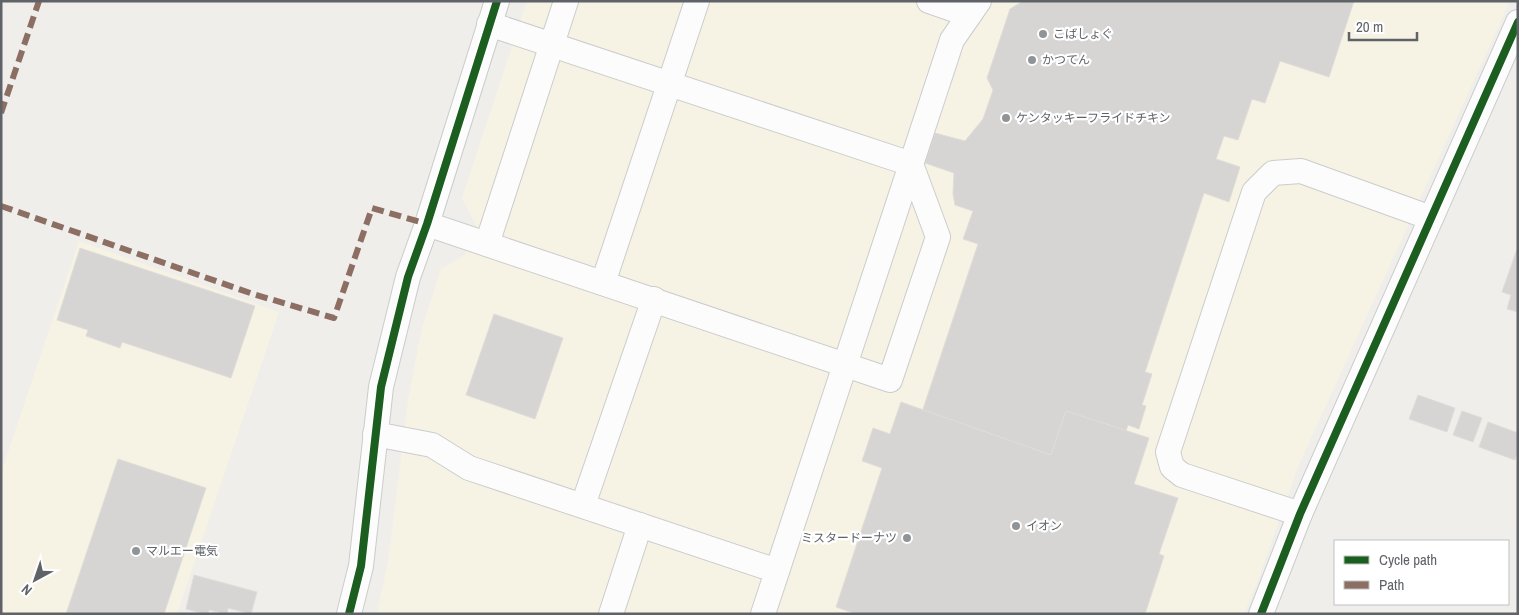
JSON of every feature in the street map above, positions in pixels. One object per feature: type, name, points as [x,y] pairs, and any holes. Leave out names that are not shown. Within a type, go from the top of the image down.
[{"type":"street","points":[[349,614],[361,566],[382,387],[408,277],[427,224],[496,1]]},
{"type":"street","points":[[487,244],[566,1]]},
{"type":"street","points":[[603,283],[671,84],[697,1]]},
{"type":"street","points":[[763,614],[952,40],[974,8],[929,1]]},
{"type":"street","points":[[1261,614],[1300,514],[1518,22]]},
{"type":"street","points":[[489,24],[911,164]]},
{"type":"street","points":[[427,224],[890,380],[938,237],[911,164]]},
{"type":"street","points":[[1300,514],[1182,475],[1172,467],[1168,452],[1254,192],[1273,173],[1301,170],[1431,218]]},
{"type":"street","points":[[583,505],[654,300]]},
{"type":"street","points":[[375,434],[432,445],[469,468],[777,571]]},
{"type":"street","points":[[611,614],[640,525]]},
{"type":"shaded area","points":[[527,1],[1510,1],[1297,469],[1257,583],[1244,614],[377,614],[388,562],[408,400],[422,328],[441,269],[465,255],[477,227],[462,198]]},
{"type":"shaded area","points":[[79,241],[279,312],[177,614],[1,614],[1,473]]},
{"type":"building","points":[[1023,1],[1354,1],[1329,77],[1280,61],[1265,103],[1252,99],[1238,140],[1224,136],[1216,159],[1240,167],[1229,202],[1204,193],[1145,372],[1152,374],[1142,405],[1146,406],[1139,429],[1128,425],[1126,431],[1066,411],[1051,455],[922,412],[978,244],[963,239],[973,211],[955,205],[953,194],[954,173],[925,163],[935,133],[965,141],[983,119],[993,90],[987,78],[1010,9]]},
{"type":"building","points":[[80,248],[255,306],[231,378],[122,342],[120,348],[86,336],[88,330],[57,320]]},
{"type":"building","points":[[1517,249],[1518,312],[1507,309],[1511,295],[1502,292]]},
{"type":"building","points":[[494,314],[563,338],[535,419],[466,395]]},
{"type":"building","points":[[1418,395],[1455,408],[1447,432],[1409,419]]},
{"type":"building","name":"イオン","points":[[901,402],[1051,455],[1066,411],[1149,438],[1134,484],[1178,498],[1159,554],[1164,556],[1145,614],[856,614],[836,607],[882,468],[862,461],[873,428],[890,434]]},
{"type":"building","points":[[1462,411],[1482,418],[1473,442],[1453,435]]},
{"type":"building","points":[[1488,422],[1518,433],[1518,451],[1515,460],[1479,447]]},
{"type":"building","name":"マルエー電気","points":[[118,459],[206,488],[164,614],[66,614]]},
{"type":"building","points":[[194,575],[257,592],[251,614],[228,608],[227,614],[209,610],[208,614],[205,614],[186,609]]},
{"type":"marked path","points":[[1,113],[39,1]]},
{"type":"marked path","points":[[1,206],[253,294],[334,318],[372,208],[427,224]]},
{"type":"cycle path","points":[[349,614],[361,566],[381,387],[408,277],[427,224],[497,1]]},
{"type":"cycle path","points":[[1261,614],[1300,514],[1518,22]]},
{"type":"place","name":"こばしょぐ","points":[[1043,34]]},
{"type":"place","name":"かつてん","points":[[1032,60]]},
{"type":"place","name":"ケンタッキーフライドチキン","points":[[1006,118]]},
{"type":"place","name":"イオン","points":[[1016,526]]},
{"type":"place","name":"ミスタードーナツ","points":[[907,538]]},
{"type":"place","name":"マルエー電気","points":[[136,551]]}]
